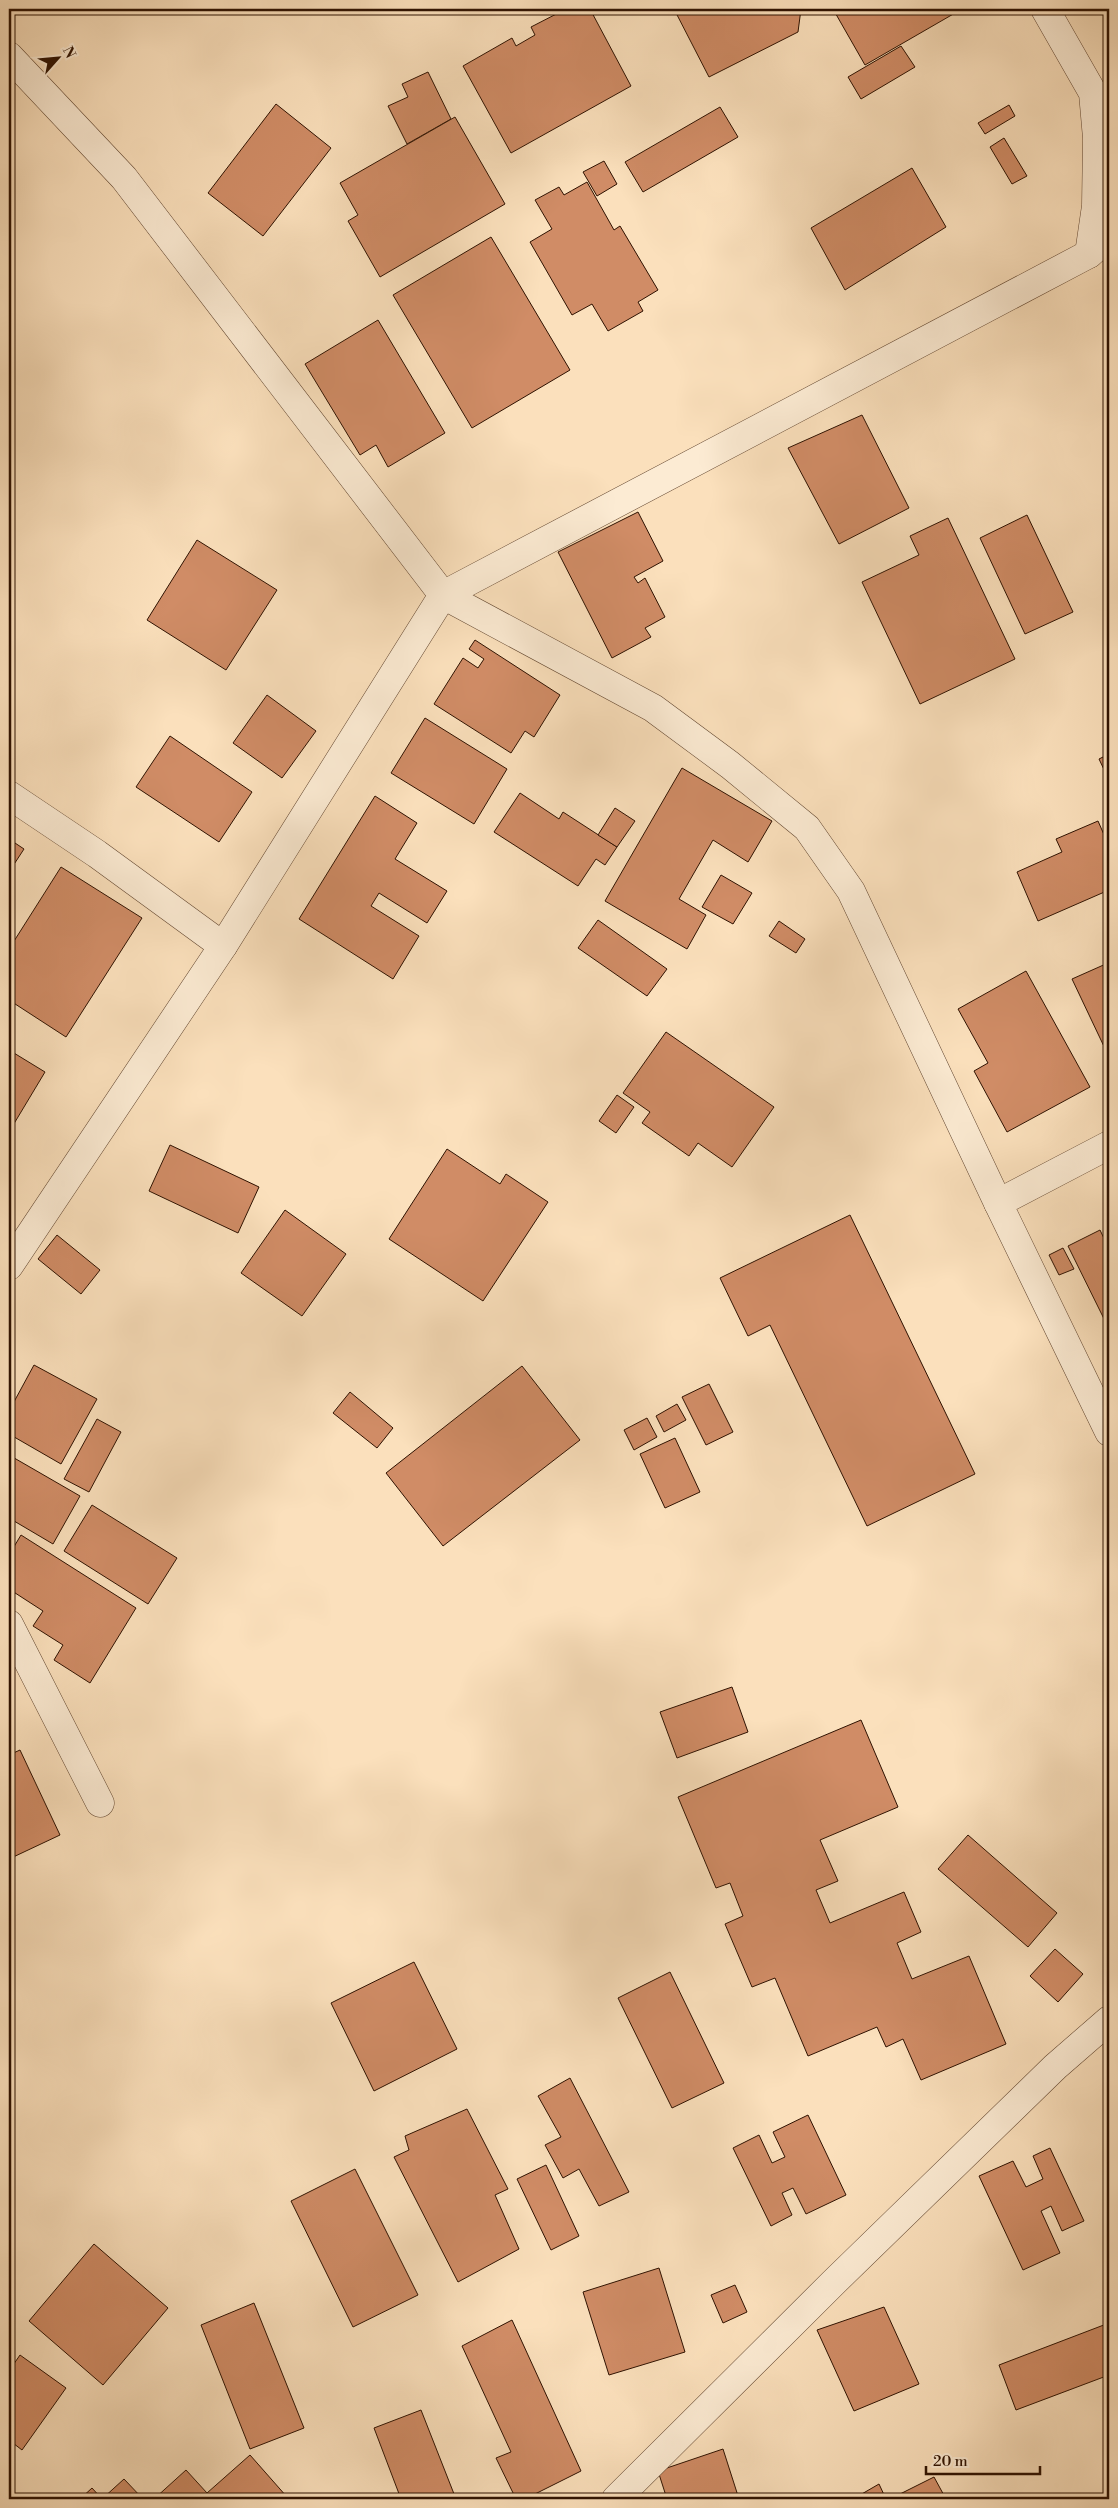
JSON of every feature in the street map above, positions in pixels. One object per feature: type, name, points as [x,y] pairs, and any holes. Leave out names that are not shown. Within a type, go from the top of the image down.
[{"type":"street","points":[[9,1266],[222,946],[443,595],[1099,246],[1096,206],[1097,138],[1092,93],[1045,9]]},
{"type":"street","points":[[9,56],[124,178],[443,595],[653,708],[730,765],[807,828],[851,892],[1109,1432]]},
{"type":"street","points":[[9,795],[96,854],[222,946]]},
{"type":"street","points":[[998,1203],[1109,1145]]},
{"type":"street","points":[[9,1624],[100,1803]]},
{"type":"street","points":[[616,2499],[832,2283],[1055,2068],[1109,2020]]},
{"type":"building","points":[[566,9],[590,9],[631,86],[511,153],[463,66],[512,38],[516,46],[535,35],[531,27]]},
{"type":"building","points":[[674,9],[801,9],[798,32],[709,77]]},
{"type":"building","points":[[833,9],[962,9],[865,65]]},
{"type":"building","points":[[901,46],[915,67],[861,99],[848,77]]},
{"type":"building","points":[[428,72],[451,119],[407,144],[388,106],[408,97],[402,84]]},
{"type":"building","points":[[276,104],[331,148],[263,236],[208,193]]},
{"type":"building","points":[[1009,105],[1015,116],[985,134],[978,123]]},
{"type":"building","points":[[720,107],[738,137],[643,192],[625,162]]},
{"type":"building","points":[[455,117],[505,204],[380,277],[348,221],[358,215],[340,183]]},
{"type":"building","points":[[1004,138],[1027,176],[1012,184],[990,147]]},
{"type":"building","points":[[604,161],[617,184],[597,196],[583,172]]},
{"type":"building","points":[[912,168],[946,227],[845,290],[811,228]]},
{"type":"building","points":[[587,182],[614,230],[620,226],[658,290],[638,302],[643,311],[608,331],[592,304],[572,315],[530,242],[552,229],[535,200],[559,187],[564,195]]},
{"type":"building","points":[[491,237],[570,370],[472,428],[393,295]]},
{"type":"building","points":[[378,320],[445,433],[388,467],[376,445],[360,455],[305,364]]},
{"type":"building","points":[[862,415],[909,508],[839,544],[788,448]]},
{"type":"building","points":[[638,512],[663,561],[634,577],[638,583],[645,578],[665,617],[645,628],[651,637],[612,658],[558,552]]},
{"type":"building","points":[[1027,515],[1073,612],[1025,634],[980,538]]},
{"type":"building","points":[[948,518],[1015,659],[920,704],[862,582],[919,555],[910,536]]},
{"type":"building","points":[[197,540],[277,590],[226,670],[147,620]]},
{"type":"building","points":[[475,640],[560,695],[534,737],[525,731],[511,753],[434,704],[463,658],[478,668],[484,659],[469,649]]},
{"type":"building","points":[[267,695],[316,731],[282,778],[233,743]]},
{"type":"building","points":[[425,718],[507,769],[474,824],[391,773]]},
{"type":"building","points":[[170,736],[252,792],[219,842],[136,787]]},
{"type":"building","points":[[1109,754],[1109,780],[1099,759]]},
{"type":"building","points":[[682,768],[772,821],[748,862],[713,840],[679,899],[706,915],[687,949],[605,901]]},
{"type":"building","points":[[520,793],[559,819],[563,812],[617,847],[605,865],[596,859],[578,886],[494,832]]},
{"type":"building","points":[[375,796],[417,823],[395,859],[447,891],[427,923],[379,893],[371,906],[419,936],[393,979],[299,919]]},
{"type":"building","points":[[615,808],[635,821],[617,847],[598,835]]},
{"type":"building","points":[[1098,821],[1109,846],[1109,890],[1038,921],[1017,872],[1062,852],[1056,839]]},
{"type":"building","points":[[9,839],[24,849],[9,872]]},
{"type":"building","points":[[61,867],[142,918],[66,1037],[9,1000],[9,949]]},
{"type":"building","points":[[721,875],[752,893],[733,924],[702,907]]},
{"type":"building","points":[[598,920],[667,969],[647,996],[578,948]]},
{"type":"building","points":[[779,921],[805,939],[796,953],[769,936]]},
{"type":"building","points":[[1108,963],[1109,966],[1109,1057],[1072,979]]},
{"type":"building","points":[[1026,971],[1090,1087],[1007,1132],[974,1071],[988,1063],[958,1009]]},
{"type":"building","points":[[666,1032],[774,1107],[732,1167],[698,1143],[689,1156],[642,1123],[650,1112],[623,1093]]},
{"type":"building","points":[[9,1050],[45,1072],[9,1132]]},
{"type":"building","points":[[617,1095],[634,1107],[616,1133],[599,1121]]},
{"type":"building","points":[[170,1145],[259,1187],[238,1233],[149,1191]]},
{"type":"building","points":[[447,1149],[500,1184],[506,1174],[548,1202],[483,1301],[389,1239]]},
{"type":"building","points":[[285,1210],[346,1254],[302,1316],[241,1273]]},
{"type":"building","points":[[850,1215],[975,1474],[867,1526],[770,1325],[748,1336],[720,1278]]},
{"type":"building","points":[[1100,1230],[1109,1249],[1109,1329],[1068,1246]]},
{"type":"building","points":[[57,1235],[100,1270],[81,1294],[38,1259]]},
{"type":"building","points":[[1063,1248],[1074,1269],[1059,1275],[1049,1255]]},
{"type":"building","points":[[34,1365],[97,1399],[61,1464],[9,1434],[9,1411]]},
{"type":"building","points":[[522,1366],[580,1440],[443,1546],[386,1473]]},
{"type":"building","points":[[709,1384],[733,1432],[706,1445],[682,1397]]},
{"type":"building","points":[[350,1392],[393,1428],[377,1448],[333,1413]]},
{"type":"building","points":[[677,1404],[686,1420],[664,1432],[656,1416]]},
{"type":"building","points":[[647,1418],[657,1437],[634,1450],[624,1430]]},
{"type":"building","points":[[97,1419],[121,1432],[89,1492],[64,1479]]},
{"type":"building","points":[[675,1438],[700,1492],[665,1508],[640,1454]]},
{"type":"building","points":[[9,1455],[80,1496],[53,1544],[9,1518]]},
{"type":"building","points":[[92,1505],[177,1558],[148,1604],[64,1551]]},
{"type":"building","points":[[21,1535],[136,1608],[90,1683],[54,1660],[63,1645],[33,1626],[43,1611],[9,1589],[9,1555]]},
{"type":"building","points":[[732,1687],[748,1732],[677,1758],[660,1712]]},
{"type":"building","points":[[861,1720],[898,1807],[820,1840],[838,1881],[816,1890],[830,1923],[904,1892],[921,1932],[897,1943],[912,1979],[969,1956],[1006,2044],[921,2080],[903,2039],[886,2047],[877,2027],[808,2056],[775,1978],[752,1987],[725,1924],[743,1916],[730,1883],[716,1888],[678,1797]]},
{"type":"building","points":[[20,1750],[60,1835],[9,1859],[9,1755]]},
{"type":"building","points":[[968,1835],[1057,1913],[1028,1947],[938,1869]]},
{"type":"building","points":[[1055,1949],[1083,1974],[1058,2002],[1030,1976]]},
{"type":"building","points":[[414,1962],[457,2049],[374,2091],[331,2003]]},
{"type":"building","points":[[670,1972],[724,2083],[672,2108],[618,1998]]},
{"type":"building","points":[[570,2078],[629,2192],[599,2206],[579,2169],[563,2178],[545,2145],[561,2137],[538,2096]]},
{"type":"building","points":[[467,2109],[508,2189],[495,2195],[519,2249],[458,2282],[394,2157],[409,2150],[405,2136]]},
{"type":"building","points":[[808,2115],[846,2195],[806,2214],[793,2188],[782,2193],[792,2215],[771,2226],[733,2148],[759,2135],[772,2163],[785,2157],[773,2132]]},
{"type":"building","points":[[1050,2148],[1084,2221],[1062,2231],[1051,2206],[1041,2211],[1060,2253],[1023,2270],[979,2176],[1013,2161],[1026,2187],[1043,2179],[1033,2156]]},
{"type":"building","points":[[546,2165],[579,2236],[551,2250],[517,2179]]},
{"type":"building","points":[[355,2169],[418,2295],[353,2327],[291,2201]]},
{"type":"building","points":[[94,2244],[168,2308],[103,2385],[29,2321]]},
{"type":"building","points":[[659,2268],[685,2352],[609,2375],[583,2292]]},
{"type":"building","points":[[735,2285],[747,2312],[723,2323],[711,2295]]},
{"type":"building","points":[[254,2303],[304,2428],[250,2449],[201,2325]]},
{"type":"building","points":[[884,2307],[919,2384],[854,2411],[817,2330]]},
{"type":"building","points":[[512,2320],[581,2471],[525,2499],[516,2499],[496,2458],[511,2452],[462,2346]]},
{"type":"building","points":[[1109,2323],[1109,2375],[1016,2410],[999,2365]]},
{"type":"building","points":[[20,2355],[66,2388],[22,2450],[9,2440],[9,2371]]},
{"type":"building","points":[[421,2410],[456,2499],[401,2499],[374,2428]]},
{"type":"building","points":[[723,2449],[739,2499],[667,2499],[658,2471]]},
{"type":"building","points":[[250,2455],[287,2497],[285,2499],[154,2499],[186,2470],[207,2493]]},
{"type":"building","points":[[934,2477],[946,2499],[890,2499]]},
{"type":"building","points":[[124,2479],[143,2499],[102,2499]]},
{"type":"building","points":[[879,2484],[886,2499],[862,2499],[860,2495]]},
{"type":"building","points":[[92,2488],[102,2499],[80,2499]]}]
